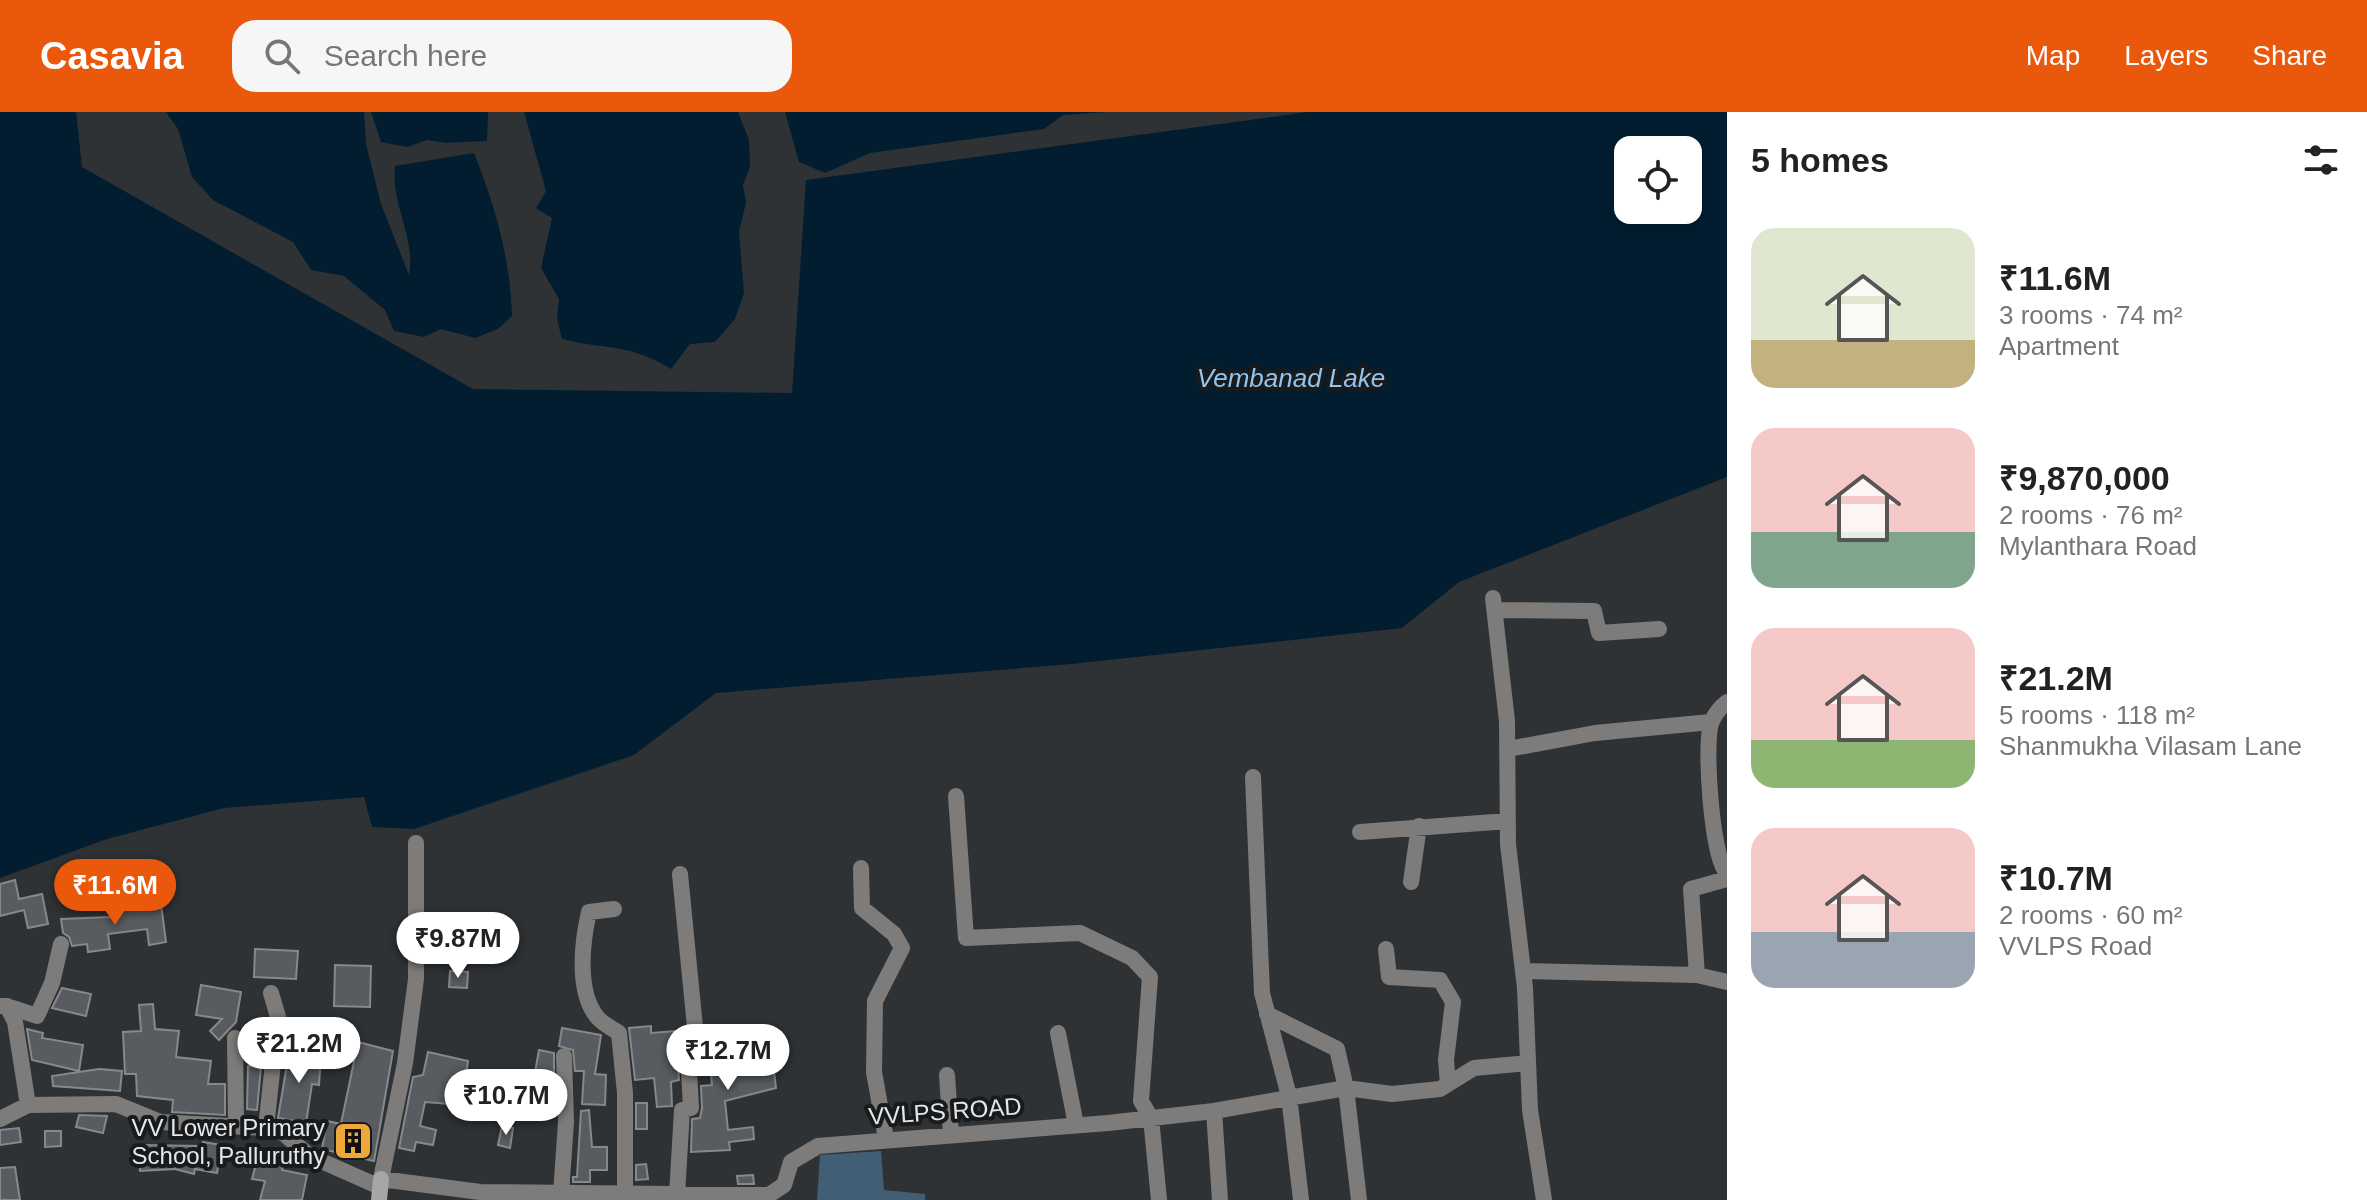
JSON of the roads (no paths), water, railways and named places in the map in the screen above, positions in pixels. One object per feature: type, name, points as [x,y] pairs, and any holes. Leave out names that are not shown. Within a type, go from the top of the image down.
[{"type":"street","points":[[1544,1200],[1530,1110],[1523,971],[1508,821],[1508,749],[1494,604],[1594,611],[1599,633],[1659,629]]},
{"type":"street","points":[[1697,975],[1691,889],[1727,876],[1715,842],[1711,722],[1727,702]]},
{"type":"street","points":[[1508,749],[1595,733],[1711,722]]},
{"type":"street","points":[[1253,777],[1262,993],[1289,1096],[1301,1200]]},
{"type":"street","points":[[956,796],[966,938],[1080,933],[1132,958],[1150,977],[1141,1101],[1151,1118],[1159,1200]]},
{"type":"street","points":[[1360,832],[1508,821]]},
{"type":"street","points":[[1411,882],[1419,826]]},
{"type":"street","points":[[380,1189],[405,1063],[416,979],[416,843]]},
{"type":"street","points":[[861,868],[862,908],[894,934],[902,948],[875,1001],[874,1072],[886,1139]]},
{"type":"street","points":[[677,1195],[682,1110],[691,1108],[689,1070],[699,1068],[680,874]]},
{"type":"street","points":[[614,909],[589,912],[584,937],[585,987],[597,1018],[619,1033],[625,1093],[625,1198]]},
{"type":"street","points":[[4,1006],[37,1016],[52,983],[61,944]]},
{"type":"street","points":[[1386,949],[1389,977],[1440,980],[1453,1002],[1446,1060],[1448,1084]]},
{"type":"street","points":[[1523,971],[1697,975],[1727,982]]},
{"type":"street","points":[[0,1119],[28,1105],[116,1104],[160,1122],[266,1128],[278,1017],[271,993]]},
{"type":"street","points":[[4,1006],[15,1022],[28,1105]]},
{"type":"street","points":[[1267,1014],[1337,1049],[1346,1088],[1359,1200]]},
{"type":"street","points":[[1058,1033],[1076,1125]]},
{"type":"street","points":[[235,1038],[236,1126]]},
{"type":"street","points":[[561,1194],[566,1122],[564,1056]]},
{"type":"street","name":"VVLPS ROAD","points":[[266,1128],[283,1133],[310,1156],[380,1189],[493,1196],[561,1194],[625,1198],[769,1195],[784,1185],[791,1162],[818,1146],[1151,1118],[1214,1111],[1346,1088],[1392,1094],[1440,1089],[1474,1068],[1528,1063]]},
{"type":"street","points":[[947,1075],[951,1134]]},
{"type":"street","points":[[1214,1111],[1220,1200]]},
{"type":"water","name":"Vembanad Lake","points":[[0,112],[76,112],[82,167],[473,389],[792,393],[806,180],[1308,112],[1727,112],[1727,477],[1459,582],[1402,628],[1072,664],[716,693],[634,755],[414,829],[372,827],[364,797],[224,808],[107,839],[0,878]]},
{"type":"water","points":[[166,112],[364,112],[366,144],[381,204],[409,275],[409,248],[396,194],[395,166],[474,153],[500,232],[512,316],[498,329],[475,338],[441,329],[424,337],[394,331],[385,310],[344,276],[311,270],[293,242],[213,200],[192,177],[178,129]]},
{"type":"water","points":[[371,112],[488,112],[487,141],[445,143],[427,140],[407,147],[381,142]]},
{"type":"water","points":[[524,112],[738,112],[749,140],[750,167],[743,185],[746,203],[739,231],[744,293],[735,319],[715,342],[690,344],[671,369],[630,351],[562,339],[557,319],[559,299],[541,268],[552,218],[536,208],[546,191]]},
{"type":"water","points":[[785,112],[1108,112],[1063,115],[1044,129],[870,153],[825,173],[799,162]]},
{"type":"place","name":"VV Lower Primary School, Palluruthy","points":[[353,1141]]}]
